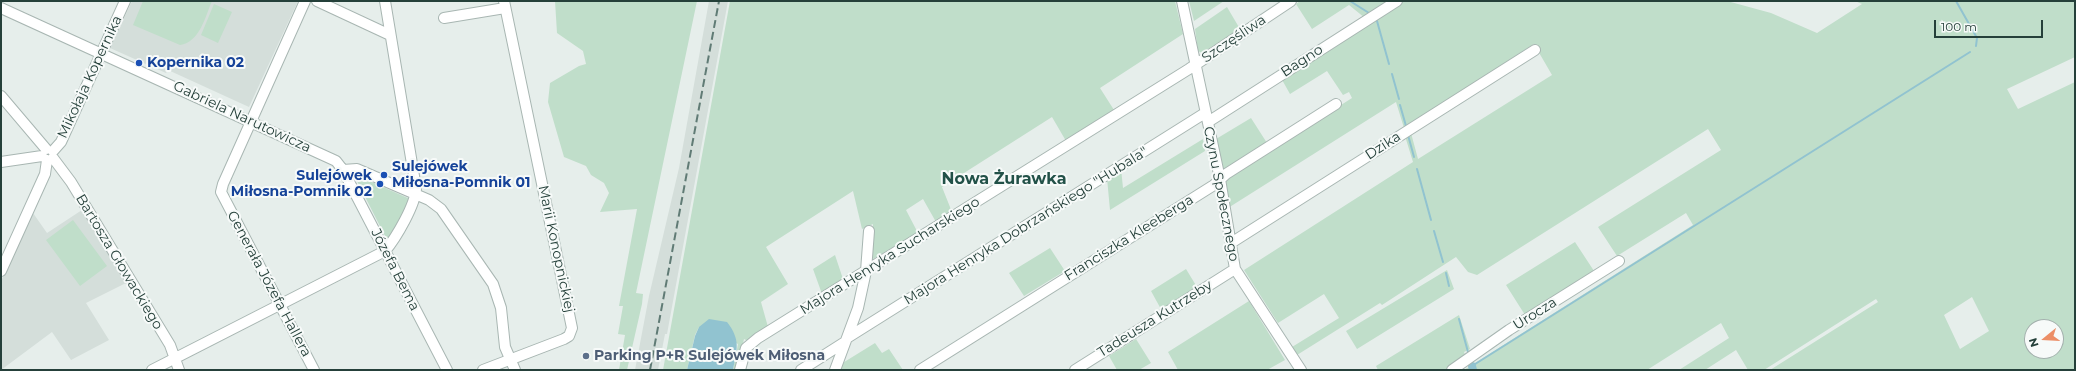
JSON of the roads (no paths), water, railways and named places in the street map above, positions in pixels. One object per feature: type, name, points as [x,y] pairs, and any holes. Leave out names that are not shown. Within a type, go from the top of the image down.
[{"type":"street","name":"Mikołaja Kopernika","points":[[1,271],[3,261],[45,174],[48,155],[60,142],[125,1]]},
{"type":"street","name":"Generała Józefa Hallera","points":[[305,1],[250,121],[223,184],[222,192],[314,370]]},
{"type":"street","points":[[317,1],[390,34]]},
{"type":"street","points":[[152,370],[385,251],[413,203],[416,194],[385,1]]},
{"type":"street","name":"Czynu Społecznego","points":[[1182,1],[1220,179],[1236,268],[1301,370]]},
{"type":"street","name":"Szczęśliwa","points":[[1196,64],[1291,1]]},
{"type":"street","name":"Bagno","points":[[1206,118],[1397,1]]},
{"type":"street","points":[[444,18],[505,4]]},
{"type":"street","name":"Marii Konopnickiej","points":[[483,370],[564,339],[570,334],[572,327],[505,4]]},
{"type":"street","name":"Gabriela Narutowicza","points":[[1,8],[330,158],[343,170]]},
{"type":"street","points":[[374,27],[387,18]]},
{"type":"street","name":"Dzika","points":[[1231,243],[1535,50]]},
{"type":"street","name":"Majora Henryka Sucharskiego","points":[[740,370],[743,356],[750,344],[1196,64]]},
{"type":"street","name":"Bartosza Głowackiego","points":[[1,96],[74,188],[170,345],[176,358],[179,370]]},
{"type":"street","name":"Franciszka Kleeberga","points":[[920,370],[1214,185],[1220,179],[1336,104]]},
{"type":"street","name":"Majora Henryka Dobrzańskiego \"Hubala\"","points":[[801,370],[846,340],[1206,118]]},
{"type":"street","points":[[1,162],[48,155]]},
{"type":"street","points":[[343,170],[357,169],[430,200],[441,209],[490,278],[499,301],[504,343],[516,370]]},
{"type":"street","name":"Józefa Bema","points":[[343,170],[447,370]]},
{"type":"street","points":[[835,370],[858,308],[866,271],[870,231]]},
{"type":"street","name":"Urocza","points":[[1452,370],[1509,330],[1619,261]]},
{"type":"street","name":"Tadeusza Kutrzeby","points":[[1075,370],[1236,268]]},
{"type":"water","points":[[709,319],[727,322],[734,334],[737,350],[733,370],[687,370],[695,336],[699,327]]},
{"type":"waterway","points":[[1350,1],[1369,13]]},
{"type":"waterway","points":[[1956,1],[1977,38],[1976,46]]},
{"type":"waterway","points":[[1377,21],[1389,64]]},
{"type":"waterway","points":[[1471,363],[1472,366],[1970,52]]},
{"type":"waterway","points":[[1392,74],[1399,99]]},
{"type":"waterway","points":[[1400,105],[1406,126]]},
{"type":"waterway","points":[[1408,135],[1414,157]]},
{"type":"waterway","points":[[1417,169],[1431,220]]},
{"type":"waterway","points":[[1434,231],[1443,262]]},
{"type":"waterway","points":[[1446,273],[1449,286]]},
{"type":"waterway","points":[[1459,319],[1468,352]]},
{"type":"waterway","points":[[1472,366],[1473,370]]},
{"type":"railway","points":[[650,370],[719,1]]},
{"type":"place","name":"Kopernika 02","points":[[139,63]]},
{"type":"place","name":"Sulejówek Miłosna-Pomnik 01","points":[[384,175]]},
{"type":"place","name":"Sulejówek Miłosna-Pomnik 02","points":[[380,184]]},
{"type":"place","name":"Parking P+R Sulejówek Miłosna","points":[[586,356]]},
{"type":"district","name":"Nowa Żurawka","points":[[1004,179]]}]
